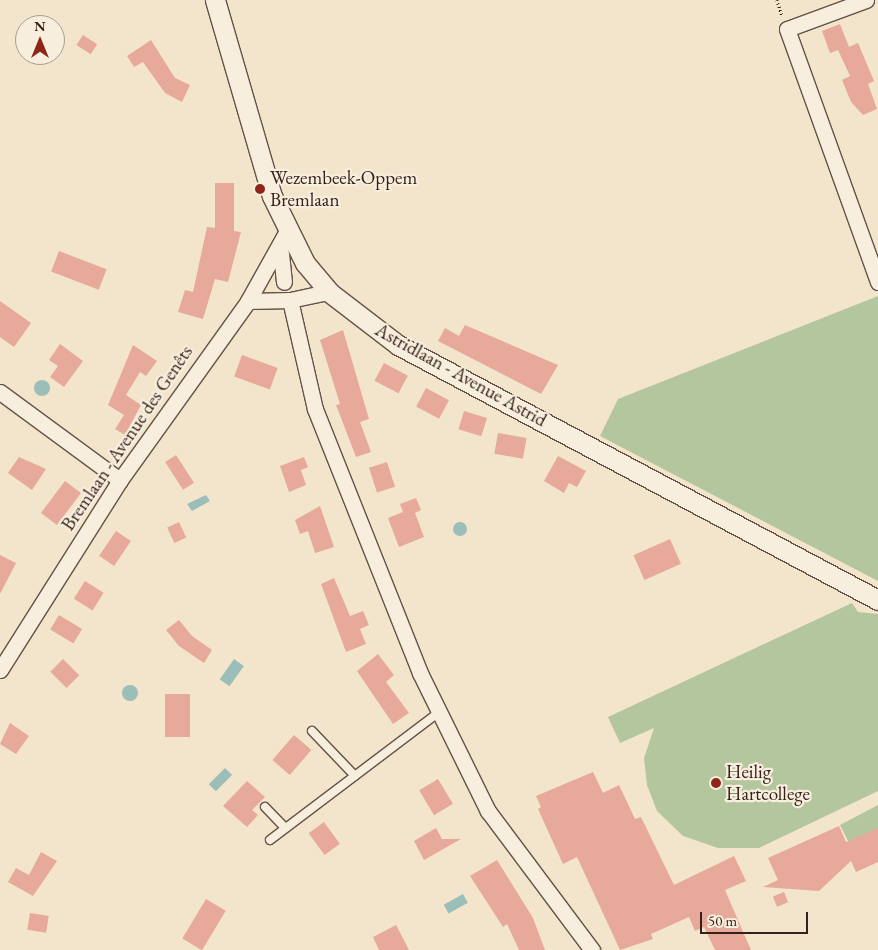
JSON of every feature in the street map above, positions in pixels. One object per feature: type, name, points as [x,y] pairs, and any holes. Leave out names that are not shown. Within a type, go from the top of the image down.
[{"type":"street","name":"Astridlaan - Avenue Astrid","points":[[215,0],[284,237],[329,292],[390,341],[878,600]]},
{"type":"street","points":[[866,0],[787,29],[878,282]]},
{"type":"street","points":[[284,237],[284,282]]},
{"type":"street","name":"Bremlaan - Avenue des Genêts","points":[[0,670],[120,480],[248,301],[284,237]]},
{"type":"street","points":[[248,301],[290,300],[329,292]]},
{"type":"street","points":[[290,300],[315,409],[439,712],[488,810],[592,950]]},
{"type":"street","points":[[0,392],[120,480]]},
{"type":"lane","points":[[270,840],[439,712]]},
{"type":"lane","points":[[312,731],[355,776]]},
{"type":"lane","points":[[265,807],[285,828]]},
{"type":"green space","points":[[878,296],[878,581],[600,436],[618,399]]},
{"type":"green space","points":[[852,603],[858,612],[878,614],[878,791],[759,848],[718,848],[683,836],[657,811],[647,785],[644,758],[654,728],[620,743],[608,717]]},
{"type":"green space","points":[[878,805],[878,829],[849,843],[840,825]]},
{"type":"water","points":[[39,380],[45,380],[50,385],[48,394],[39,396],[34,391],[34,385]]},
{"type":"water","points":[[206,495],[210,501],[192,511],[187,504]]},
{"type":"water","points":[[457,522],[463,522],[467,529],[463,536],[457,536],[453,532],[453,526]]},
{"type":"water","points":[[234,659],[244,666],[229,686],[220,679]]},
{"type":"water","points":[[130,685],[138,693],[130,701],[122,693]]},
{"type":"water","points":[[225,768],[232,775],[216,791],[209,784]]},
{"type":"water","points":[[463,894],[468,903],[449,913],[444,905]]},
{"type":"building","points":[[840,24],[849,47],[858,43],[874,81],[868,84],[877,109],[863,115],[851,102],[842,80],[850,76],[838,50],[830,53],[822,31]]},
{"type":"building","points":[[83,35],[97,44],[91,54],[76,45]]},
{"type":"building","points":[[151,40],[175,78],[190,85],[182,102],[165,93],[143,62],[134,67],[127,56]]},
{"type":"building","points":[[215,183],[234,183],[234,231],[241,232],[228,282],[215,279],[203,319],[178,312],[185,290],[193,292],[207,227],[215,228]]},
{"type":"building","points":[[59,251],[107,269],[99,290],[51,272]]},
{"type":"building","points":[[0,301],[31,323],[14,347],[0,337]]},
{"type":"building","points":[[465,325],[558,365],[541,394],[438,341],[445,328],[459,336]]},
{"type":"building","points":[[343,330],[369,419],[360,422],[371,452],[356,457],[336,405],[340,404],[320,340]]},
{"type":"building","points":[[60,344],[83,361],[64,387],[50,377],[58,366],[49,360]]},
{"type":"building","points":[[133,345],[157,361],[146,376],[140,372],[126,395],[141,405],[125,435],[115,429],[124,415],[108,405]]},
{"type":"building","points":[[242,355],[278,368],[270,390],[234,377]]},
{"type":"building","points":[[384,363],[408,376],[398,393],[375,381]]},
{"type":"building","points":[[426,388],[449,400],[439,419],[416,407]]},
{"type":"building","points":[[464,411],[487,418],[481,436],[458,429]]},
{"type":"building","points":[[498,433],[527,438],[523,459],[494,454]]},
{"type":"building","points":[[176,455],[194,483],[183,490],[165,462]]},
{"type":"building","points":[[558,456],[586,471],[577,487],[569,483],[564,493],[544,481]]},
{"type":"building","points":[[19,457],[46,469],[32,490],[8,473]]},
{"type":"building","points":[[304,457],[308,467],[301,470],[306,485],[289,492],[280,466]]},
{"type":"building","points":[[387,462],[395,487],[377,493],[369,468]]},
{"type":"building","points":[[65,481],[81,493],[57,525],[41,513]]},
{"type":"building","points":[[416,498],[421,510],[415,513],[424,537],[399,547],[388,518],[403,512],[400,504]]},
{"type":"building","points":[[320,506],[334,547],[315,553],[308,531],[300,534],[295,520]]},
{"type":"building","points":[[179,522],[186,537],[174,543],[167,527]]},
{"type":"building","points":[[116,531],[131,541],[114,566],[99,556]]},
{"type":"building","points":[[670,539],[681,564],[644,580],[633,555]]},
{"type":"building","points":[[0,555],[16,563],[0,594]]},
{"type":"building","points":[[334,578],[350,616],[363,611],[369,625],[360,629],[366,644],[346,652],[321,584]]},
{"type":"building","points":[[85,581],[104,593],[93,610],[74,599]]},
{"type":"building","points":[[59,615],[82,629],[73,643],[50,630]]},
{"type":"building","points":[[179,620],[192,636],[212,650],[204,663],[179,646],[166,630]]},
{"type":"building","points":[[378,654],[394,675],[386,682],[409,713],[393,724],[357,671]]},
{"type":"building","points":[[63,659],[79,675],[67,688],[50,672]]},
{"type":"building","points":[[165,694],[190,694],[190,737],[165,737]]},
{"type":"building","points":[[10,723],[29,736],[16,754],[0,744]]},
{"type":"building","points":[[294,735],[311,750],[290,775],[272,760]]},
{"type":"building","points":[[593,772],[603,793],[619,785],[635,819],[641,817],[674,885],[734,856],[746,881],[725,890],[751,950],[715,950],[704,927],[695,931],[689,917],[651,934],[653,939],[620,950],[577,857],[563,864],[538,809],[541,807],[536,796]]},
{"type":"building","points":[[438,779],[453,804],[434,815],[419,790]]},
{"type":"building","points":[[247,781],[265,797],[252,810],[258,815],[247,827],[223,806]]},
{"type":"building","points":[[324,822],[340,844],[324,855],[309,833]]},
{"type":"building","points":[[839,826],[846,842],[878,828],[878,862],[856,872],[851,861],[819,891],[763,887],[778,880],[768,858]]},
{"type":"building","points":[[436,828],[442,839],[461,839],[424,860],[414,841]]},
{"type":"building","points":[[41,852],[57,861],[33,896],[8,882],[16,868],[29,875]]},
{"type":"building","points":[[497,860],[533,918],[545,950],[519,950],[507,924],[503,927],[470,876]]},
{"type":"building","points":[[784,892],[788,902],[777,907],[773,896]]},
{"type":"building","points":[[206,899],[226,911],[202,950],[182,938]]},
{"type":"building","points":[[30,913],[49,916],[46,933],[27,930]]},
{"type":"building","points":[[396,925],[409,950],[379,950],[373,937]]},
{"type":"place","name":"Wezembeek-Oppem Bremlaan","points":[[260,189]]},
{"type":"place","name":"Heilig Hartcollege","points":[[716,783]]}]
